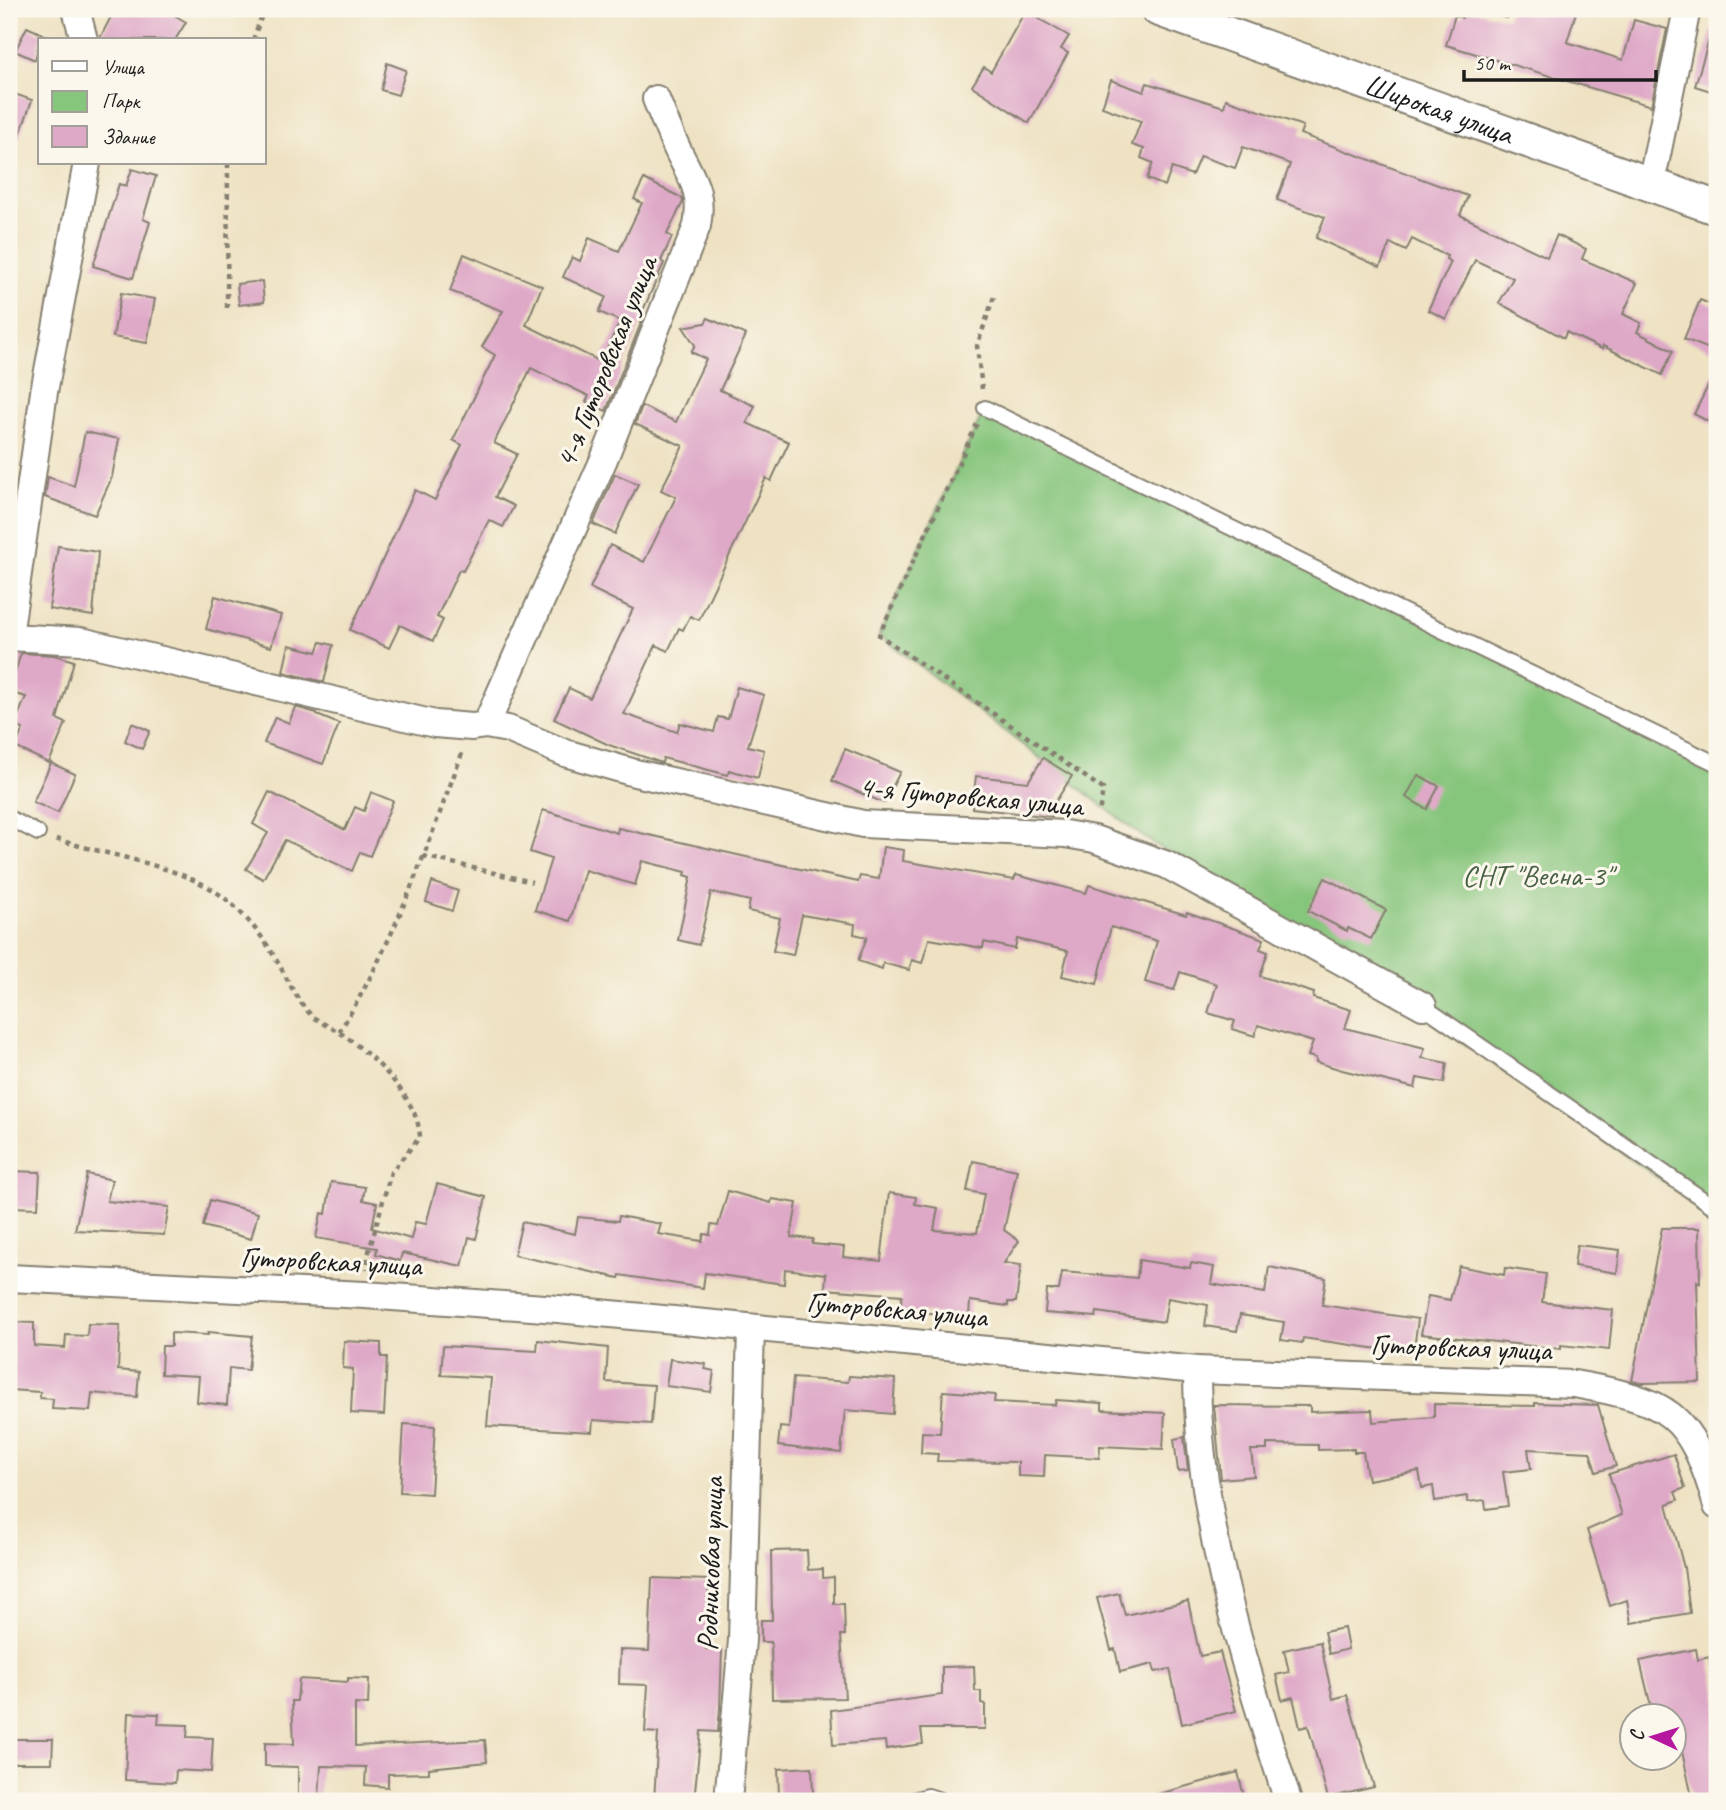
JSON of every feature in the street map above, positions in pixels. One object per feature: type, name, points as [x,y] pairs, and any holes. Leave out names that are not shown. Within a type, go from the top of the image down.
[{"type":"street","points":[[76,9],[83,38]]},
{"type":"street","name":"Широкая улица","points":[[1158,9],[1717,208]]},
{"type":"street","points":[[1651,184],[1687,9]]},
{"type":"street","name":"4-я Гуторовская улица","points":[[479,726],[604,459],[697,226],[700,207],[694,176],[676,147],[656,99]]},
{"type":"street","name":"4-я Гуторовская улица","points":[[87,164],[44,392],[9,636],[80,640],[435,724],[508,729],[565,753],[635,773],[863,824],[1065,834],[1094,839],[1167,864],[1423,1006]]},
{"type":"street","name":"Гуторовская улица","points":[[9,1278],[365,1295],[558,1309],[751,1330],[1197,1370],[1529,1381],[1615,1391],[1656,1406],[1679,1419],[1698,1451],[1717,1506]]},
{"type":"street","name":"Родниковая улица","points":[[728,1801],[742,1640],[751,1330]]},
{"type":"street","points":[[1197,1370],[1197,1424],[1214,1543],[1252,1687],[1288,1801]]},
{"type":"lane","points":[[985,408],[1717,764]]},
{"type":"lane","points":[[9,818],[38,833]]},
{"type":"lane","points":[[1423,1006],[1717,1209]]},
{"type":"lane","points":[[910,1801],[928,1796],[943,1801]]},
{"type":"path","points":[[254,38],[264,9]]},
{"type":"path","points":[[227,308],[228,164]]},
{"type":"path","points":[[995,294],[977,346],[985,408],[879,635],[1103,789],[1094,839]]},
{"type":"path","points":[[339,1032],[366,989],[479,726]]},
{"type":"path","points":[[38,833],[166,869],[210,888],[246,919],[263,940],[295,996],[313,1018],[339,1032],[379,1061],[419,1126],[420,1137],[391,1172],[368,1255],[365,1295]]},
{"type":"path","points":[[423,856],[532,882]]},
{"type":"green space","name":"СНТ \"Весна-3\"","points":[[985,408],[1717,764],[1717,1218],[1419,1012],[1142,836],[879,635]]},
{"type":"building","points":[[115,9],[164,9],[186,22],[176,38],[100,38]]},
{"type":"building","points":[[1465,9],[1507,18],[1510,9],[1577,9],[1567,42],[1623,60],[1634,20],[1667,29],[1651,106],[1446,45],[1455,15],[1462,18]]},
{"type":"building","points":[[1025,11],[1069,36],[1061,49],[1068,53],[1029,123],[972,86],[984,67],[991,72]]},
{"type":"building","points":[[27,27],[47,36],[38,38],[35,60],[15,51]]},
{"type":"building","points":[[1712,30],[1717,31],[1717,93],[1695,86]]},
{"type":"building","points":[[387,63],[406,70],[398,95],[381,90]]},
{"type":"building","points":[[1111,80],[1144,92],[1147,83],[1224,107],[1226,99],[1303,126],[1300,134],[1468,196],[1460,215],[1547,257],[1557,235],[1586,249],[1582,259],[1637,283],[1623,314],[1641,323],[1637,332],[1673,351],[1662,375],[1603,346],[1602,349],[1566,332],[1564,338],[1499,303],[1513,278],[1475,260],[1446,319],[1428,310],[1451,262],[1446,259],[1447,256],[1412,239],[1406,251],[1390,243],[1380,267],[1316,238],[1325,217],[1277,200],[1290,164],[1243,147],[1235,168],[1200,156],[1192,175],[1172,168],[1165,186],[1147,179],[1153,163],[1141,158],[1144,149],[1132,145],[1141,121],[1102,107]]},
{"type":"building","points":[[9,92],[32,100],[12,158],[9,157]]},
{"type":"building","points":[[132,169],[156,176],[143,219],[150,222],[133,278],[93,266],[119,184],[126,186]]},
{"type":"building","points":[[644,179],[682,198],[683,202],[667,234],[672,237],[661,261],[664,263],[640,317],[643,318],[606,411],[586,402],[589,396],[531,368],[494,443],[517,454],[495,497],[514,506],[503,527],[489,520],[463,571],[459,570],[437,617],[443,620],[433,641],[400,625],[389,648],[350,630],[415,490],[435,500],[462,445],[453,440],[495,355],[482,347],[503,311],[450,291],[464,254],[542,286],[526,325],[601,362],[620,321],[599,312],[606,297],[563,277],[572,257],[580,261],[589,238],[619,251],[642,203],[634,199]]},
{"type":"building","points":[[262,281],[264,302],[239,305],[237,284]]},
{"type":"building","points":[[121,293],[155,299],[147,343],[113,337]]},
{"type":"building","points":[[1700,300],[1717,307],[1717,352],[1684,339]]},
{"type":"building","points":[[708,318],[746,335],[720,390],[755,406],[747,423],[789,442],[771,481],[766,478],[699,620],[690,616],[683,630],[679,628],[668,651],[656,645],[624,714],[677,732],[680,723],[714,732],[718,717],[728,719],[737,687],[764,695],[748,746],[764,750],[758,778],[729,770],[728,775],[663,758],[662,763],[609,745],[554,719],[569,688],[590,698],[633,609],[590,588],[610,545],[644,562],[676,497],[661,490],[683,446],[635,424],[642,406],[676,422],[706,359],[691,352],[695,345],[683,327],[705,323]]},
{"type":"building","points":[[1717,368],[1717,426],[1694,414]]},
{"type":"building","points":[[85,432],[119,439],[112,477],[95,515],[45,497],[48,477],[74,486]]},
{"type":"building","points":[[615,474],[638,484],[615,534],[593,524]]},
{"type":"building","points":[[58,546],[98,552],[93,616],[49,609]]},
{"type":"building","points":[[215,596],[281,615],[271,647],[206,629]]},
{"type":"building","points":[[321,642],[333,645],[324,682],[283,672],[289,645],[317,652]]},
{"type":"building","points":[[21,653],[54,655],[74,661],[57,719],[66,723],[49,763],[15,747],[23,729],[14,725],[26,697],[9,692]]},
{"type":"building","points":[[295,707],[317,713],[339,724],[323,764],[264,743],[275,717],[289,723]]},
{"type":"building","points":[[132,723],[150,731],[142,749],[125,741]]},
{"type":"building","points":[[845,749],[900,772],[884,803],[832,781]]},
{"type":"building","points":[[1043,758],[1072,776],[1054,804],[1052,817],[972,808],[976,776],[1028,782]]},
{"type":"building","points":[[51,763],[75,774],[58,813],[33,802]]},
{"type":"building","points":[[1418,775],[1439,786],[1427,809],[1406,797]]},
{"type":"building","points":[[269,792],[345,830],[355,807],[364,811],[371,792],[393,801],[370,856],[360,852],[352,871],[285,840],[263,879],[246,869],[268,833],[253,824]]},
{"type":"building","points":[[543,810],[617,833],[618,828],[858,882],[860,876],[879,879],[883,847],[904,850],[903,861],[1014,880],[1016,875],[1086,893],[1089,885],[1186,915],[1187,912],[1264,939],[1260,949],[1268,952],[1260,976],[1314,993],[1313,998],[1351,1010],[1345,1028],[1425,1048],[1422,1058],[1447,1063],[1444,1083],[1417,1078],[1415,1088],[1342,1070],[1316,1062],[1316,1058],[1308,1056],[1313,1042],[1258,1025],[1255,1036],[1232,1029],[1235,1021],[1208,1013],[1217,984],[1180,972],[1174,990],[1145,982],[1157,941],[1111,927],[1097,984],[1062,976],[1068,951],[1017,939],[1015,949],[984,942],[983,948],[929,939],[922,963],[912,960],[909,970],[883,963],[882,969],[858,961],[867,937],[854,934],[855,924],[802,915],[793,955],[773,951],[780,918],[748,911],[750,901],[711,892],[699,945],[678,940],[691,877],[685,875],[686,872],[642,861],[635,885],[585,870],[570,921],[535,910],[551,859],[530,852]]},
{"type":"building","points":[[1325,878],[1386,910],[1371,939],[1348,928],[1347,931],[1308,911]]},
{"type":"building","points":[[432,882],[458,891],[452,911],[426,902]]},
{"type":"building","points":[[973,1161],[1017,1170],[1004,1230],[1019,1241],[1004,1263],[1021,1265],[1016,1302],[1008,1302],[1008,1306],[970,1301],[969,1317],[920,1312],[919,1319],[899,1316],[902,1295],[825,1289],[826,1274],[785,1269],[784,1284],[705,1273],[703,1288],[620,1275],[619,1278],[514,1255],[522,1222],[575,1234],[578,1217],[618,1221],[619,1216],[661,1224],[658,1234],[702,1241],[704,1234],[710,1235],[711,1225],[718,1226],[728,1191],[771,1203],[772,1199],[797,1203],[791,1237],[813,1239],[812,1244],[844,1247],[843,1257],[881,1261],[889,1193],[916,1197],[915,1204],[938,1208],[934,1230],[977,1233],[984,1194],[967,1191]]},
{"type":"building","points":[[9,1171],[40,1172],[38,1208],[9,1207]]},
{"type":"building","points":[[87,1174],[112,1180],[107,1201],[169,1207],[164,1235],[75,1230]]},
{"type":"building","points":[[331,1182],[365,1187],[363,1200],[377,1203],[372,1228],[411,1239],[415,1222],[426,1224],[437,1184],[486,1197],[476,1239],[469,1237],[462,1266],[402,1253],[400,1261],[376,1254],[377,1248],[316,1238],[321,1213],[326,1214]]},
{"type":"building","points":[[210,1200],[258,1213],[251,1239],[203,1226]]},
{"type":"building","points":[[1662,1228],[1699,1228],[1700,1283],[1697,1281],[1700,1382],[1632,1381]]},
{"type":"building","points":[[1577,1245],[1620,1250],[1617,1273],[1574,1266]]},
{"type":"building","points":[[1139,1260],[1190,1268],[1191,1263],[1214,1267],[1211,1284],[1265,1293],[1269,1267],[1326,1278],[1322,1305],[1418,1319],[1414,1349],[1408,1348],[1407,1353],[1303,1338],[1302,1343],[1281,1340],[1284,1322],[1240,1315],[1237,1331],[1205,1326],[1208,1305],[1168,1298],[1164,1322],[1097,1312],[1096,1317],[1045,1313],[1047,1290],[1059,1290],[1062,1272],[1137,1278]]},
{"type":"building","points":[[1459,1266],[1504,1275],[1505,1268],[1546,1274],[1542,1302],[1613,1310],[1609,1350],[1561,1345],[1561,1349],[1421,1334],[1428,1296],[1450,1300]]},
{"type":"building","points":[[9,1322],[34,1323],[34,1346],[65,1348],[66,1335],[87,1336],[88,1324],[120,1325],[118,1370],[139,1372],[137,1397],[92,1393],[90,1411],[52,1409],[53,1399],[40,1398],[40,1392],[9,1390]]},
{"type":"building","points":[[208,1332],[252,1336],[248,1370],[229,1368],[227,1405],[197,1402],[199,1376],[161,1374],[162,1346],[171,1346],[171,1333],[208,1335]]},
{"type":"building","points":[[538,1340],[608,1348],[606,1382],[654,1385],[651,1424],[593,1420],[592,1432],[487,1426],[491,1378],[441,1375],[443,1346],[537,1351]]},
{"type":"building","points":[[344,1341],[381,1343],[381,1357],[387,1357],[384,1415],[351,1413],[353,1369],[343,1368]]},
{"type":"building","points":[[670,1359],[706,1364],[705,1369],[714,1371],[711,1392],[666,1386]]},
{"type":"building","points":[[849,1376],[895,1379],[893,1414],[845,1410],[841,1453],[778,1446],[780,1427],[789,1428],[793,1378],[848,1382]]},
{"type":"building","points":[[943,1391],[995,1395],[994,1402],[1055,1405],[1056,1400],[1102,1403],[1102,1410],[1165,1413],[1163,1449],[1100,1446],[1099,1458],[1045,1455],[1044,1477],[1018,1476],[1018,1462],[937,1461],[938,1454],[921,1453],[922,1432],[940,1433]]},
{"type":"building","points":[[1535,1403],[1598,1405],[1616,1466],[1596,1472],[1590,1452],[1528,1449],[1531,1469],[1503,1472],[1508,1506],[1486,1509],[1485,1500],[1467,1502],[1467,1496],[1435,1501],[1433,1486],[1422,1488],[1419,1471],[1368,1480],[1363,1452],[1354,1452],[1354,1449],[1318,1450],[1318,1445],[1267,1444],[1267,1450],[1251,1450],[1254,1476],[1221,1479],[1214,1405],[1310,1406],[1310,1412],[1372,1410],[1373,1422],[1434,1417],[1434,1404],[1535,1406]]},
{"type":"building","points":[[404,1424],[435,1426],[431,1494],[400,1492]]},
{"type":"building","points":[[1184,1437],[1188,1470],[1178,1471],[1174,1439]]},
{"type":"building","points":[[1674,1454],[1685,1488],[1675,1492],[1678,1500],[1667,1504],[1684,1568],[1690,1613],[1631,1623],[1627,1600],[1610,1606],[1587,1530],[1622,1515],[1609,1474]]},
{"type":"building","points":[[807,1550],[808,1570],[823,1569],[823,1578],[834,1577],[834,1604],[844,1604],[845,1635],[841,1635],[845,1698],[772,1699],[771,1642],[761,1642],[761,1620],[772,1620],[771,1551]]},
{"type":"building","points":[[652,1578],[709,1580],[706,1649],[722,1650],[720,1708],[718,1732],[701,1731],[694,1801],[654,1801],[658,1733],[645,1732],[648,1685],[619,1684],[620,1650],[649,1651]]},
{"type":"building","points":[[1119,1593],[1125,1615],[1188,1601],[1200,1656],[1220,1652],[1236,1711],[1182,1724],[1170,1669],[1155,1672],[1153,1664],[1120,1672],[1097,1598]]},
{"type":"building","points":[[1344,1628],[1348,1649],[1329,1654],[1324,1632]]},
{"type":"building","points":[[1320,1642],[1333,1699],[1347,1695],[1374,1787],[1328,1798],[1308,1726],[1300,1728],[1293,1697],[1282,1700],[1276,1675],[1289,1672],[1284,1650]]},
{"type":"building","points":[[1696,1649],[1698,1660],[1709,1657],[1717,1690],[1717,1801],[1693,1801],[1687,1772],[1688,1702],[1650,1702],[1640,1661]]},
{"type":"building","points":[[974,1666],[975,1691],[981,1691],[981,1703],[985,1704],[985,1729],[921,1729],[923,1744],[886,1749],[885,1741],[833,1745],[831,1710],[942,1695],[942,1667]]},
{"type":"building","points":[[348,1678],[369,1679],[368,1705],[355,1704],[355,1746],[485,1740],[487,1762],[429,1768],[429,1773],[388,1774],[388,1787],[365,1785],[366,1767],[321,1766],[319,1797],[298,1796],[298,1767],[265,1766],[265,1743],[294,1744],[292,1701],[297,1701],[299,1679],[348,1682]]},
{"type":"building","points":[[128,1713],[159,1714],[158,1724],[188,1725],[187,1737],[213,1738],[211,1772],[176,1770],[175,1783],[125,1780]]},
{"type":"building","points":[[9,1739],[53,1739],[52,1763],[9,1763]]},
{"type":"building","points":[[812,1767],[813,1793],[779,1795],[778,1769]]},
{"type":"building","points":[[1238,1772],[1245,1801],[1156,1801],[1155,1795]]}]
